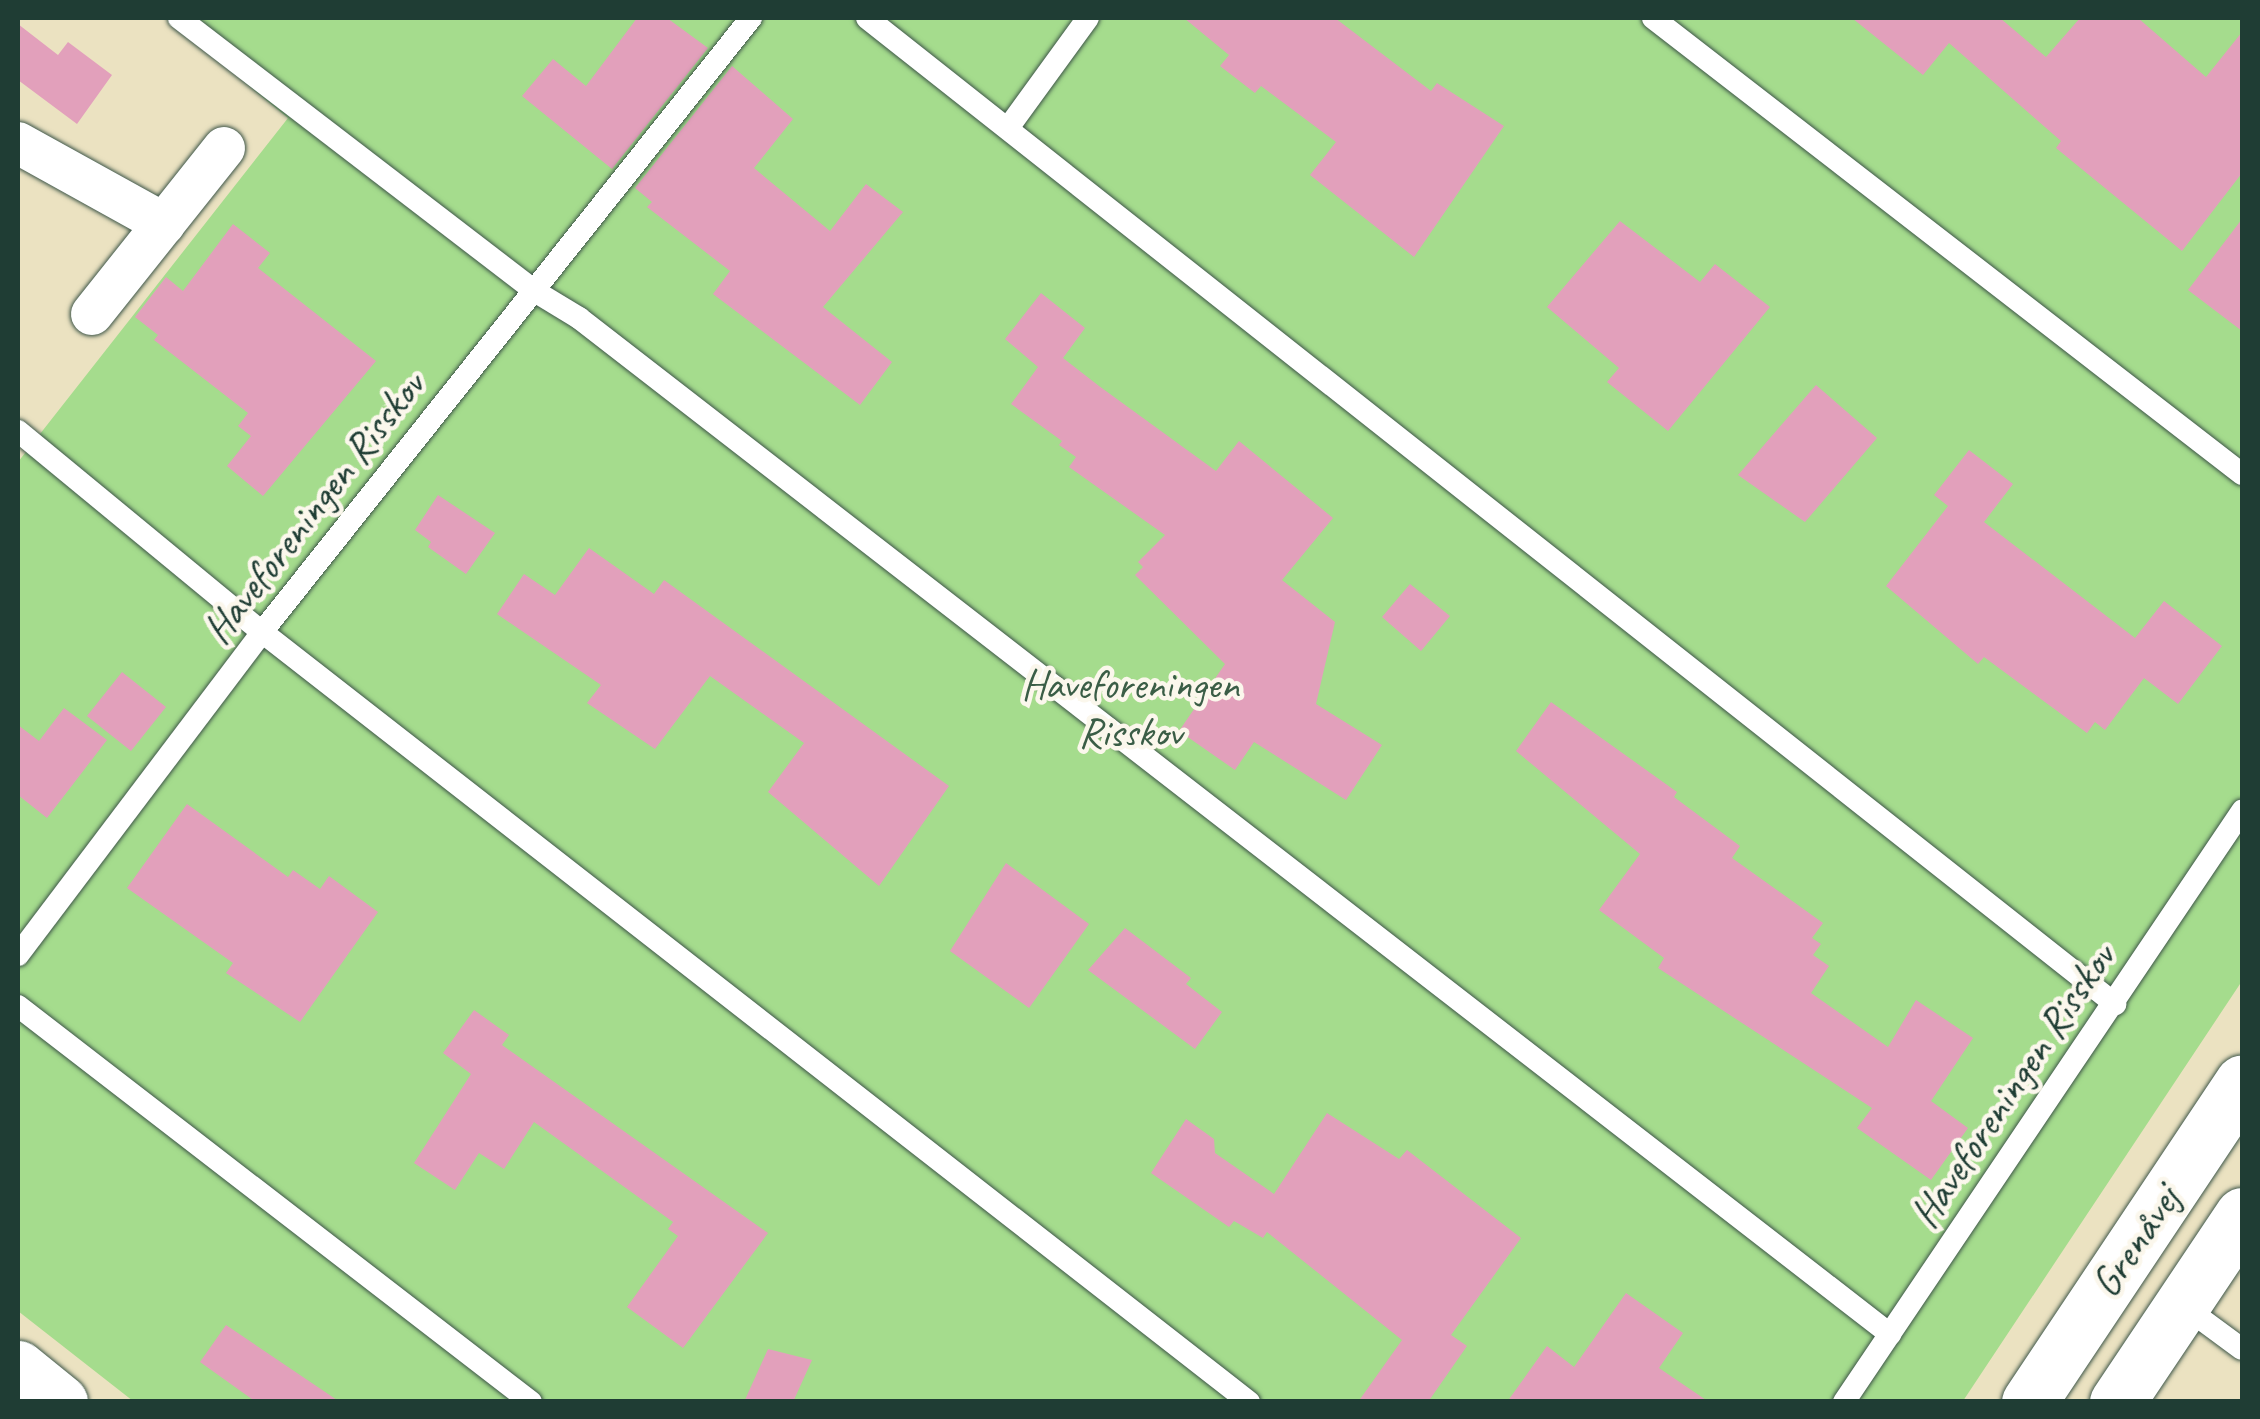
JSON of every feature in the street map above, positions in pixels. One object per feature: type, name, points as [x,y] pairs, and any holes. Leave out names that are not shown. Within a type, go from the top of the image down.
[{"type":"street","points":[[18,143],[164,224]]},
{"type":"street","points":[[92,314],[224,148]]},
{"type":"street","name":"Grenåvej","points":[[2029,1402],[2242,1084]]},
{"type":"street","name":"Grenåvej","points":[[2118,1402],[2242,1215]]},
{"type":"street","points":[[18,1368],[60,1402]]},
{"type":"lane","points":[[179,18],[533,290],[579,318],[1890,1334]]},
{"type":"lane","name":"Haveforeningen Risskov","points":[[18,956],[262,632],[751,18]]},
{"type":"lane","points":[[867,18],[894,26],[1008,128],[2115,1004]]},
{"type":"lane","points":[[1008,128],[1088,18]]},
{"type":"lane","points":[[1653,18],[2242,474]]},
{"type":"lane","points":[[18,432],[262,632],[1250,1402]]},
{"type":"lane","name":"Haveforeningen Risskov","points":[[1844,1402],[2242,811]]},
{"type":"lane","points":[[18,1006],[531,1402]]},
{"type":"lane","name":"Grenåvej","points":[[2182,1304],[2242,1349]]},
{"type":"green space","name":"Haveforeningen Risskov","points":[[166,18],[2242,18],[2242,981],[1963,1401],[133,1401],[18,1311],[18,462],[288,118]]},
{"type":"building","points":[[637,18],[667,18],[708,48],[612,169],[522,96],[553,59],[586,86]]},
{"type":"building","points":[[1184,18],[1335,18],[1431,91],[1437,83],[1504,126],[1414,257],[1310,175],[1336,142],[1261,86],[1255,93],[1220,66],[1229,55]]},
{"type":"building","points":[[1852,18],[2000,18],[2046,57],[2080,18],[2138,18],[2206,77],[2242,32],[2242,173],[2182,251],[2056,148],[2061,141],[1949,43],[1923,75]]},
{"type":"building","points":[[18,24],[58,55],[68,42],[112,75],[77,124],[18,80]]},
{"type":"building","points":[[732,66],[793,119],[754,168],[830,231],[866,184],[903,212],[823,307],[892,362],[860,405],[713,294],[730,271],[647,207],[652,202],[635,188]]},
{"type":"building","points":[[2242,219],[2242,331],[2188,290]]},
{"type":"building","points":[[1620,221],[1700,282],[1715,264],[1770,307],[1668,431],[1607,382],[1619,368],[1547,307]]},
{"type":"building","points":[[233,224],[270,253],[258,268],[376,361],[263,496],[227,466],[251,436],[238,426],[248,413],[154,340],[158,335],[135,317],[166,277],[183,291]]},
{"type":"building","points":[[1041,293],[1085,328],[1063,358],[1099,386],[1216,471],[1239,441],[1333,518],[1282,580],[1335,622],[1316,704],[1382,745],[1346,800],[1254,742],[1235,770],[1179,731],[1225,664],[1135,575],[1143,567],[1138,562],[1165,535],[1069,467],[1076,457],[1059,445],[1062,441],[1011,404],[1038,367],[1005,339]]},
{"type":"building","points":[[1816,385],[1877,438],[1805,522],[1738,475]]},
{"type":"building","points":[[1969,450],[2013,484],[1984,522],[2135,638],[2164,601],[2222,646],[2178,704],[2144,678],[2105,730],[2095,722],[2087,733],[1984,657],[1978,664],[1886,586],[1948,506],[1934,495]]},
{"type":"building","points":[[438,495],[495,533],[466,574],[428,547],[431,542],[415,530]]},
{"type":"building","points":[[589,548],[654,594],[664,580],[949,786],[879,886],[768,792],[804,743],[710,676],[655,749],[587,703],[601,685],[497,614],[524,574],[555,595]]},
{"type":"building","points":[[1410,584],[1450,616],[1421,651],[1382,617]]},
{"type":"building","points":[[122,672],[166,707],[131,751],[87,716]]},
{"type":"building","points":[[1551,702],[1677,792],[1674,797],[1740,846],[1732,858],[1823,923],[1812,938],[1821,944],[1813,955],[1829,966],[1811,993],[1888,1047],[1916,1000],[1973,1038],[1931,1101],[1968,1128],[1931,1180],[1857,1128],[1872,1108],[1658,968],[1664,958],[1599,910],[1640,854],[1516,751]]},
{"type":"building","points":[[64,708],[107,740],[47,818],[18,795],[18,725],[39,741]]},
{"type":"building","points":[[187,804],[288,877],[293,870],[320,889],[329,876],[378,912],[300,1022],[226,973],[233,963],[127,888]]},
{"type":"building","points":[[1006,863],[1089,924],[1029,1008],[950,951]]},
{"type":"building","points":[[1125,928],[1191,978],[1186,984],[1222,1012],[1195,1049],[1088,970]]},
{"type":"building","points":[[474,1010],[509,1035],[502,1045],[768,1233],[683,1348],[627,1307],[678,1236],[668,1229],[673,1222],[534,1122],[504,1169],[479,1153],[455,1190],[414,1163],[471,1074],[443,1053]]},
{"type":"building","points":[[1327,1113],[1399,1159],[1407,1150],[1521,1238],[1451,1335],[1467,1346],[1428,1402],[1358,1402],[1402,1340],[1267,1232],[1263,1238],[1234,1221],[1229,1227],[1151,1173],[1186,1119],[1214,1139],[1215,1153],[1274,1194]]},
{"type":"building","points":[[1626,1293],[1683,1333],[1659,1368],[1709,1402],[1507,1402],[1547,1346],[1574,1367]]},
{"type":"building","points":[[226,1325],[340,1402],[256,1402],[200,1362]]},
{"type":"building","points":[[768,1349],[812,1360],[793,1402],[744,1402]]}]
